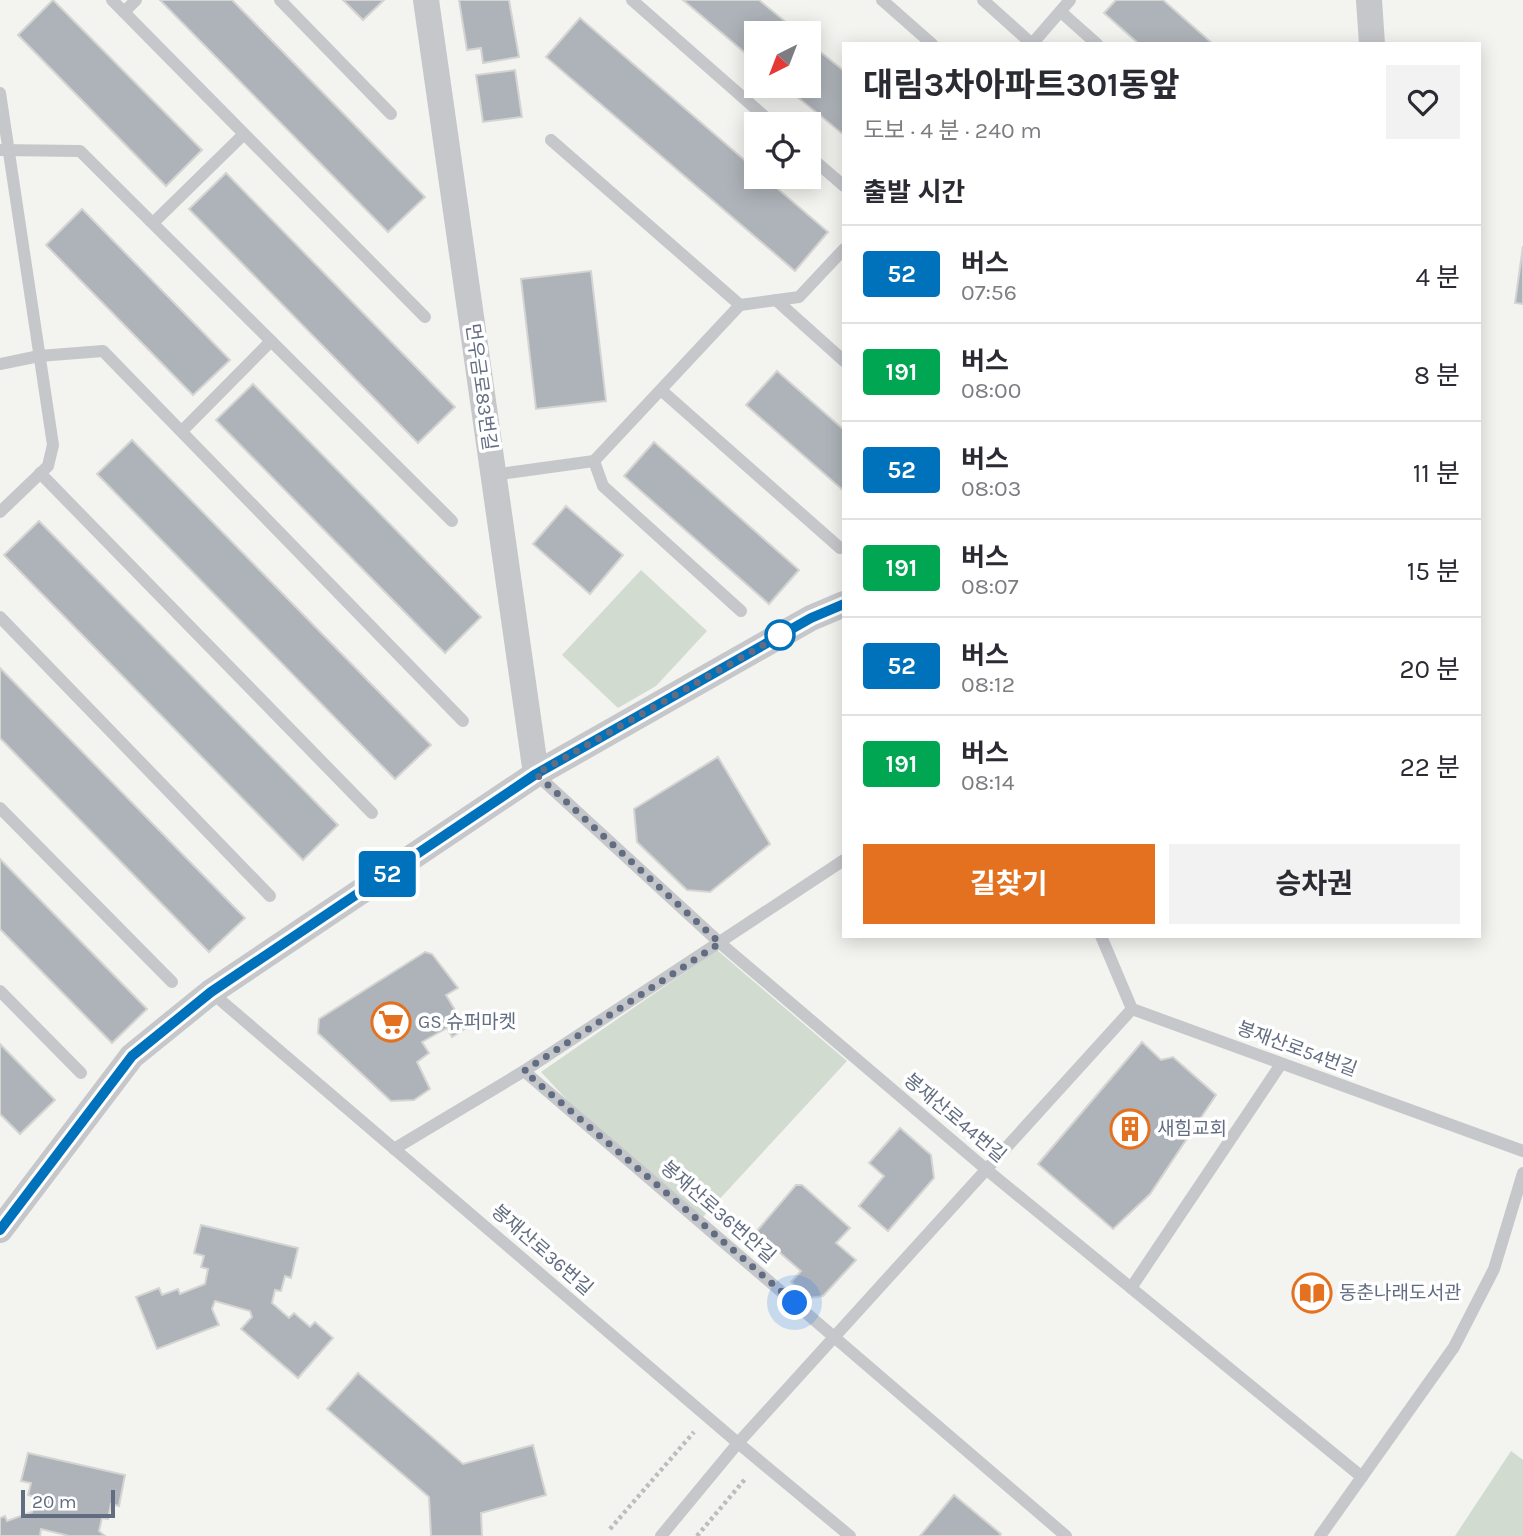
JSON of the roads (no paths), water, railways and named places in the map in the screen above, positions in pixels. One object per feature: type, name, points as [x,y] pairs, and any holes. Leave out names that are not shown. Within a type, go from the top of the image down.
[{"type":"street","name":"먼우금로83번길","points":[[426,0],[536,774]]},
{"type":"street","points":[[1369,0],[1372,42]]},
{"type":"street","points":[[0,1230],[132,1056],[211,992],[536,774],[799,625],[842,605]]},
{"type":"lane","points":[[112,0],[425,317]]},
{"type":"lane","points":[[124,12],[136,0]]},
{"type":"lane","points":[[280,0],[391,114]]},
{"type":"lane","points":[[632,0],[759,112]]},
{"type":"lane","points":[[883,0],[930,42]]},
{"type":"lane","points":[[983,0],[1030,42]]},
{"type":"lane","points":[[1034,42],[1070,0]]},
{"type":"lane","points":[[1061,12],[1095,42]]},
{"type":"lane","points":[[0,93],[4,150],[52,445],[48,466],[0,512]]},
{"type":"lane","points":[[153,223],[244,134]]},
{"type":"lane","points":[[551,140],[740,305]]},
{"type":"lane","points":[[4,150],[80,151],[452,521]]},
{"type":"lane","points":[[821,166],[842,184]]},
{"type":"lane","points":[[494,475],[594,461],[740,305],[799,297],[842,251]]},
{"type":"lane","points":[[776,300],[842,359]]},
{"type":"lane","points":[[181,431],[271,341]]},
{"type":"lane","points":[[0,364],[39,356],[103,351],[463,721]]},
{"type":"lane","points":[[661,390],[840,548]]},
{"type":"lane","points":[[594,461],[603,486],[741,611]]},
{"type":"lane","points":[[40,473],[372,813]]},
{"type":"lane","points":[[0,617],[270,897]]},
{"type":"lane","name":"봉재산로44번길","points":[[536,774],[720,943],[987,1170],[1362,1477]]},
{"type":"lane","points":[[0,808],[173,982]]},
{"type":"lane","points":[[394,1149],[524,1071],[842,861]]},
{"type":"lane","points":[[661,1536],[738,1443],[1132,1009],[1102,938]]},
{"type":"lane","points":[[0,991],[81,1073]]},
{"type":"lane","name":"봉재산로36번길","points":[[211,992],[850,1536]]},
{"type":"lane","name":"봉재산로54번길","points":[[1132,1009],[1523,1151]]},
{"type":"lane","points":[[1131,1288],[1281,1064]]},
{"type":"lane","name":"봉재산로36번안길","points":[[524,1071],[1066,1536]]},
{"type":"lane","points":[[1320,1536],[1454,1347],[1494,1269],[1523,1173]]},
{"type":"place","name":"GS 슈퍼마켓","points":[[391,1022]]},
{"type":"place","name":"새힘교회","points":[[1130,1129]]},
{"type":"place","name":"동춘나래도서관","points":[[1312,1293]]}]
